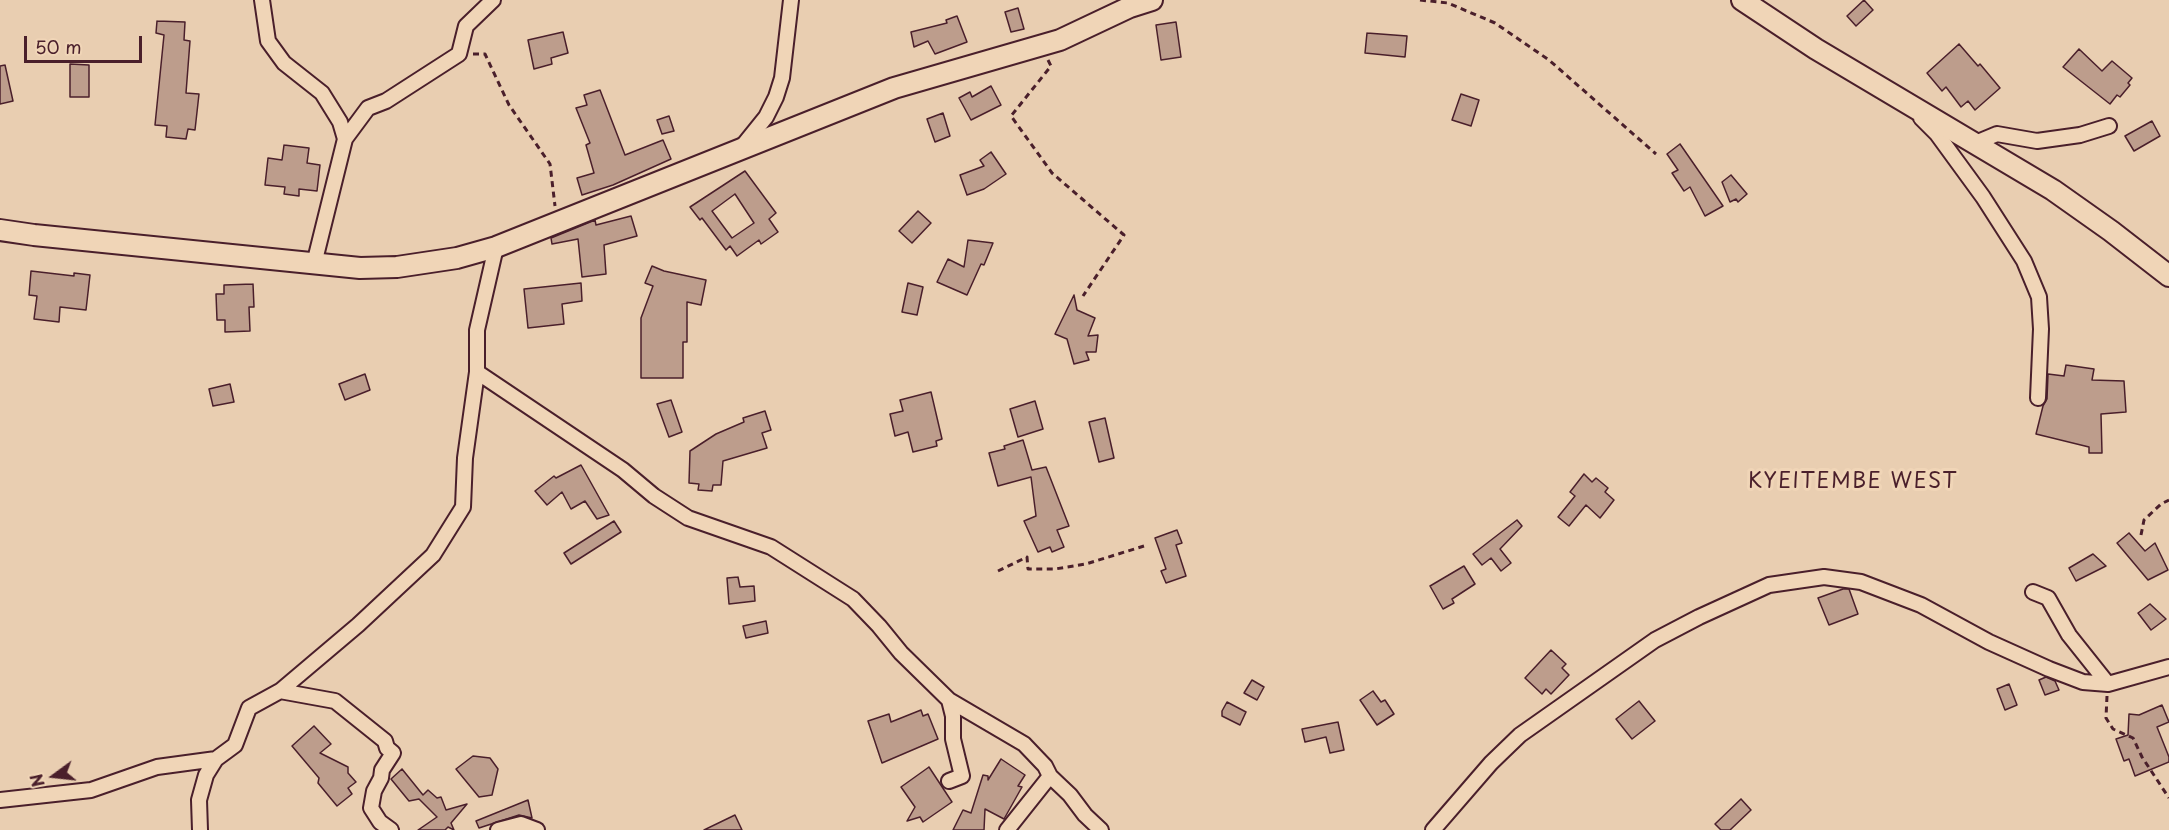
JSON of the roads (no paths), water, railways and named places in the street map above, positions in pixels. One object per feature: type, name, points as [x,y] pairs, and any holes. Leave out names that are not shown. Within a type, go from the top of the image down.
[{"type":"street","points":[[262,0],[268,41],[284,63],[322,93],[340,122],[345,139]]},
{"type":"street","points":[[314,264],[345,139],[368,108],[386,101],[459,54],[466,26],[493,0]]},
{"type":"street","points":[[741,148],[766,117],[776,97],[782,78],[791,0]]},
{"type":"street","points":[[0,230],[360,268],[397,267],[457,258],[496,246],[894,88],[1060,40],[1130,7],[1152,0]]},
{"type":"street","points":[[1742,0],[1816,49],[2053,190],[2169,276]]},
{"type":"street","points":[[1905,102],[1937,134],[1983,197],[2024,261],[2039,297],[2042,329],[2038,398]]},
{"type":"street","points":[[1973,144],[1997,134],[2037,141],[2080,135],[2109,126]]},
{"type":"street","points":[[200,830],[199,800],[206,775],[216,759],[236,745],[249,708],[280,691],[358,625],[433,555],[463,507],[465,458],[477,372],[477,330],[496,246]]},
{"type":"street","points":[[477,372],[623,470],[654,496],[688,518],[771,547],[853,599],[901,653],[949,700],[1024,744],[1045,765],[1050,776],[1101,830]]},
{"type":"street","points":[[1433,830],[1491,763],[1520,735],[1655,640],[1769,585],[1824,577],[1861,582],[1921,604],[1989,642],[2083,682],[2108,684],[2169,667]]},
{"type":"street","points":[[2033,592],[2048,598],[2069,634],[2108,684]]},
{"type":"street","points":[[280,691],[335,701],[385,741],[387,748],[393,753],[382,770],[381,778],[374,791],[371,808],[380,822],[391,830]]},
{"type":"street","points":[[949,700],[962,776],[949,781]]},
{"type":"street","points":[[0,800],[91,790],[157,766],[216,759]]},
{"type":"street","points":[[1007,830],[1050,776]]},
{"type":"street","points":[[498,830],[521,824],[537,830]]},
{"type":"district","name":"KYEITEMBE WEST","points":[[1853,482]]}]
